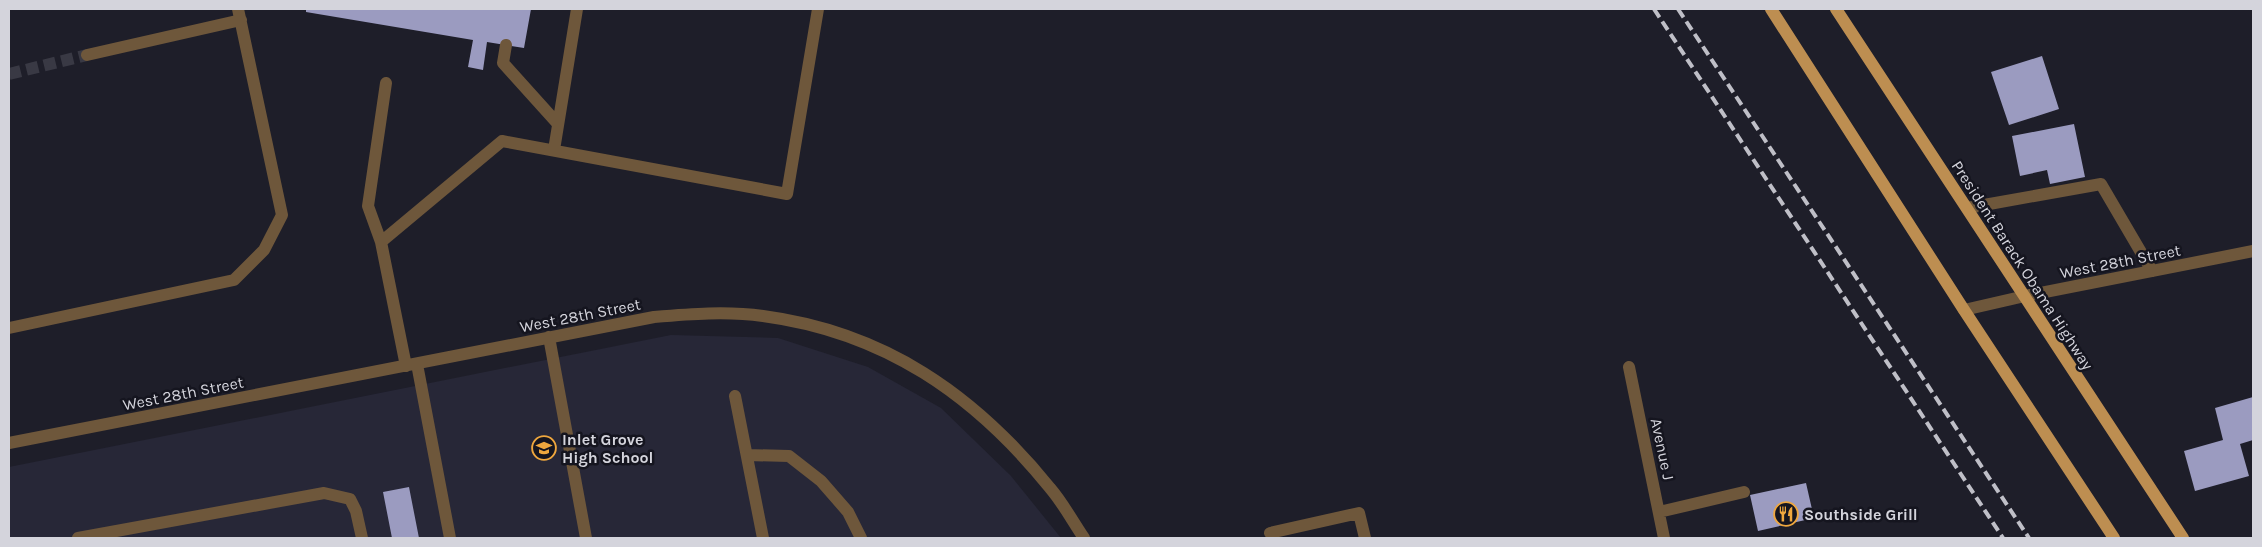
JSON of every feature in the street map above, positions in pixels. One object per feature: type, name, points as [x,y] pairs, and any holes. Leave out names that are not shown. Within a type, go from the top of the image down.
[{"type":"main road","points":[[1771,9],[1964,310],[2114,538]]},
{"type":"main road","name":"President Barack Obama Highway","points":[[1836,9],[2183,538]]},
{"type":"street","points":[[554,150],[577,9]]},
{"type":"street","points":[[381,242],[502,142],[787,194],[818,9]]},
{"type":"street","points":[[9,328],[234,280],[264,250],[282,216],[239,14],[87,55]]},
{"type":"street","points":[[506,45],[504,63],[558,124]]},
{"type":"street","points":[[386,83],[368,206],[381,242],[412,364],[450,538]]},
{"type":"street","points":[[1967,208],[2101,184],[2152,271]]},
{"type":"street","name":"West 28th Street","points":[[1964,310],[2025,296],[2253,251]]},
{"type":"street","name":"West 28th Street","points":[[9,443],[654,317],[708,313],[762,316],[816,326],[862,341],[911,364],[957,394],[998,430],[1051,489],[1084,538]]},
{"type":"street","points":[[549,338],[586,538]]},
{"type":"street","name":"Avenue J","points":[[1629,367],[1664,538]]},
{"type":"street","points":[[735,396],[763,538]]},
{"type":"street","points":[[747,455],[789,456],[826,488],[848,512],[861,538]]},
{"type":"street","points":[[1659,512],[1744,492]]},
{"type":"street","points":[[78,538],[324,493],[350,499],[356,511],[362,538]]},
{"type":"street","points":[[1270,533],[1359,513],[1365,538]]},
{"type":"shaded area","name":"Inlet Grove High School","points":[[671,335],[778,338],[868,367],[941,408],[1011,476],[1061,538],[9,538],[9,467]]},
{"type":"building","points":[[306,9],[531,9],[524,48],[487,42],[483,70],[468,67],[473,40],[306,12]]},
{"type":"building","points":[[2042,56],[2059,109],[2009,125],[1991,72]]},
{"type":"building","points":[[2074,124],[2085,177],[2050,184],[2047,170],[2020,176],[2012,136]]},
{"type":"building","points":[[2253,397],[2253,440],[2240,444],[2249,476],[2195,491],[2184,451],[2223,440],[2215,408]]},
{"type":"building","points":[[1806,483],[1814,518],[1758,531],[1750,495]]},
{"type":"building","points":[[409,487],[419,538],[392,538],[383,492]]},
{"type":"tunnel","points":[[9,74],[87,55]]},
{"type":"railway","points":[[1654,9],[2003,538]]},
{"type":"railway","points":[[1678,9],[2029,538]]},
{"type":"place","name":"Inlet Grove High School","points":[[544,448]]},
{"type":"place","name":"Southside Grill","points":[[1786,514]]}]
